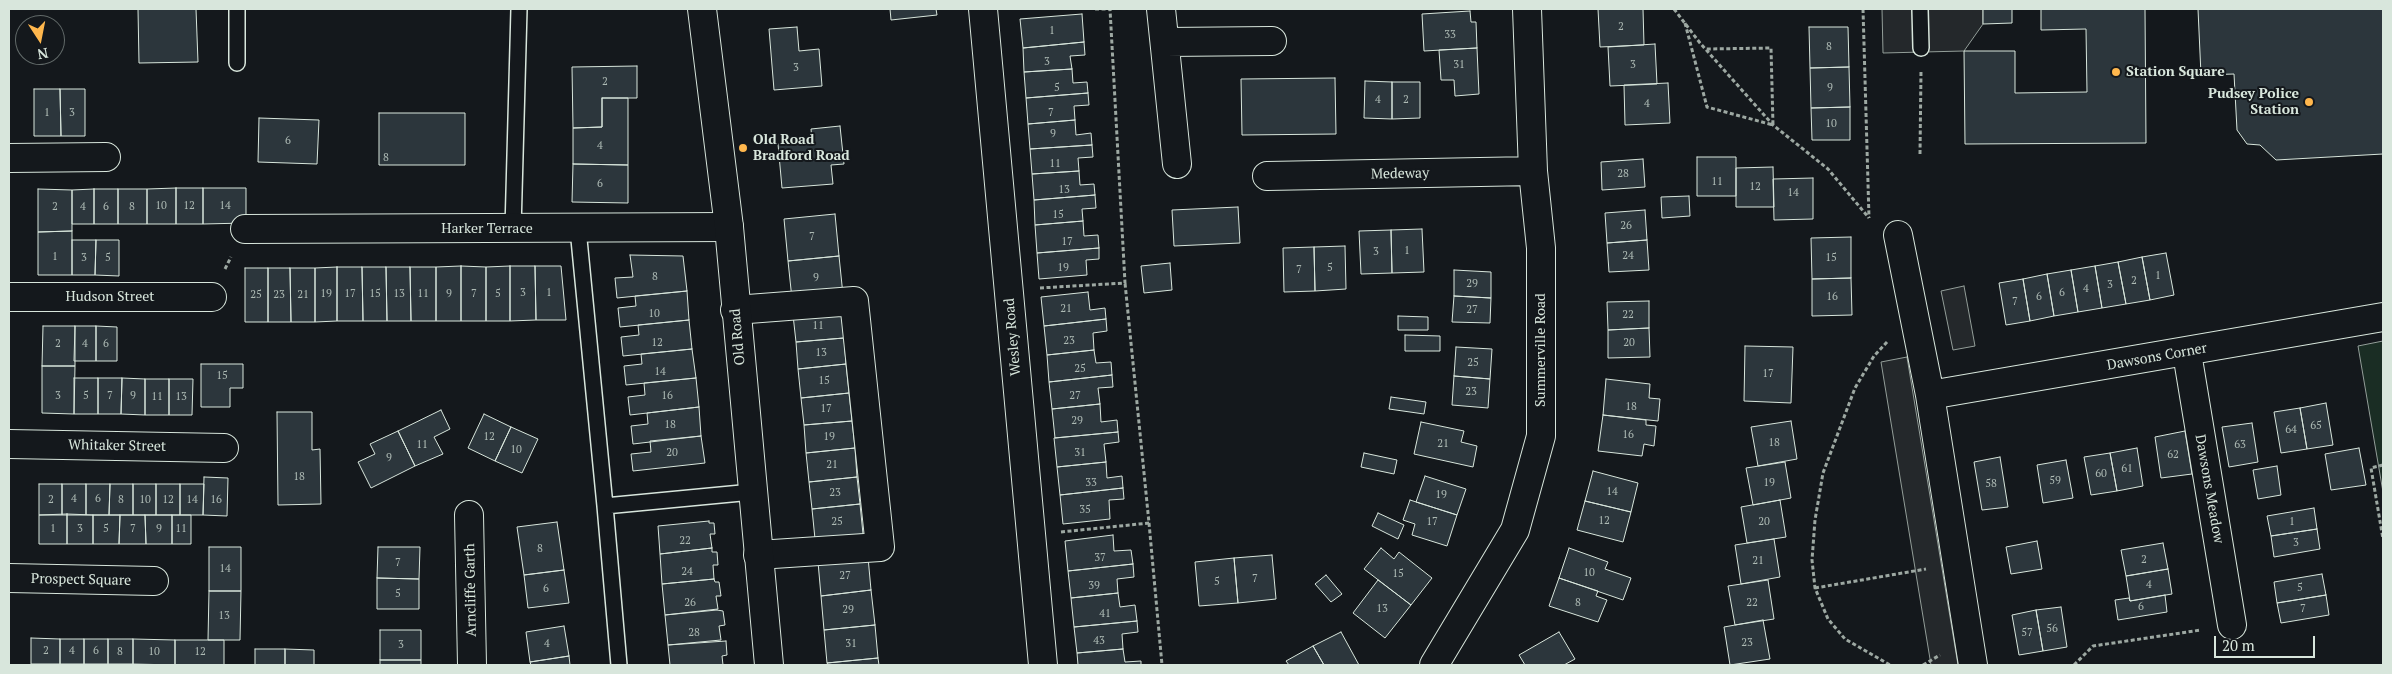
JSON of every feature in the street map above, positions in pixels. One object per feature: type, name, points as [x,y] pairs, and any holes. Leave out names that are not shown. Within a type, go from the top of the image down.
[{"type":"street","name":"Old Road","points":[[702,9],[729,227],[735,310],[769,665]]},
{"type":"street","name":"Wesley Road","points":[[983,9],[1043,665]]},
{"type":"street","points":[[1161,9],[1166,42],[1177,164]]},
{"type":"street","name":"Summerville Road","points":[[1434,665],[1515,530],[1542,436],[1541,248],[1533,171],[1527,9]]},
{"type":"street","points":[[1166,42],[1272,40]]},
{"type":"street","points":[[9,158],[106,157]]},
{"type":"street","name":"Medeway","points":[[1267,176],[1533,171]]},
{"type":"street","name":"Harker Terrace","points":[[245,229],[729,227]]},
{"type":"street","points":[[1898,235],[1930,396],[1973,665]]},
{"type":"street","name":"Hudson Street","points":[[9,297],[212,297]]},
{"type":"street","points":[[735,310],[854,301],[880,547],[758,555]]},
{"type":"street","name":"Dawsons Corner","points":[[1930,396],[2383,317]]},
{"type":"street","name":"Dawsons Meadow","points":[[2187,352],[2232,625]]},
{"type":"street","name":"Whitaker Street","points":[[9,444],[224,448]]},
{"type":"street","name":"Arncliffe Garth","points":[[469,515],[472,665]]},
{"type":"street","name":"Prospect Square","points":[[9,578],[154,581]]},
{"type":"lane","points":[[237,9],[237,63]]},
{"type":"lane","points":[[513,229],[519,9]]},
{"type":"lane","points":[[1920,9],[1921,48]]},
{"type":"lane","points":[[578,229],[619,665]]},
{"type":"lane","points":[[604,506],[752,492]]},
{"type":"path","points":[[1093,9],[1110,9],[1125,284],[1162,665]]},
{"type":"path","points":[[1674,9],[1706,50],[1774,125],[1828,169],[1869,218],[1898,235]]},
{"type":"path","points":[[1863,9],[1869,218]]},
{"type":"path","points":[[1685,23],[1707,107],[1774,125]]},
{"type":"path","points":[[1706,50],[1771,48],[1774,125]]},
{"type":"path","points":[[1920,154],[1921,48]]},
{"type":"path","points":[[212,297],[245,229]]},
{"type":"path","points":[[1008,290],[1125,284]]},
{"type":"path","points":[[1890,665],[1845,639],[1828,619],[1815,588],[1812,560],[1815,520],[1823,473],[1855,388],[1874,356],[1914,314]]},
{"type":"path","points":[[2383,465],[2371,468],[2383,538]]},
{"type":"path","points":[[1031,534],[1149,523]]},
{"type":"path","points":[[1815,588],[1956,564]]},
{"type":"path","points":[[2074,665],[2093,646],[2232,625]]},
{"type":"green space","points":[[2383,341],[2383,492],[2358,346]]},
{"type":"shaded area","points":[[1882,9],[1983,9],[1983,24],[1964,51],[1883,53]]},
{"type":"shaded area","points":[[1964,286],[1975,346],[1953,350],[1941,291]]},
{"type":"shaded area","points":[[1907,357],[1958,665],[1931,665],[1881,362]]},
{"type":"building","points":[[138,9],[196,9],[198,62],[139,63]]},
{"type":"building","points":[[890,9],[936,9],[937,15],[891,20]]},
{"type":"building","points":[[1598,9],[1643,9],[1644,45],[1600,47]]},
{"type":"building","points":[[1983,9],[2012,9],[2012,23],[1983,24]]},
{"type":"building","name":"Station Square","points":[[2041,9],[2145,9],[2146,143],[1965,144],[1964,51],[2015,51],[2015,93],[2087,92],[2086,29],[2041,30]]},
{"type":"building","name":"Pudsey Police Station","points":[[2198,9],[2383,9],[2383,154],[2276,160],[2260,145],[2247,144],[2237,130],[2234,74],[2201,75]]},
{"type":"building","points":[[1470,11],[1471,22],[1476,22],[1477,48],[1424,51],[1422,14]]},
{"type":"building","points":[[1082,14],[1084,42],[1023,48],[1020,19]]},
{"type":"building","points":[[797,27],[799,51],[819,49],[822,86],[774,90],[769,29]]},
{"type":"building","points":[[1809,27],[1848,27],[1849,67],[1810,68]]},
{"type":"building","points":[[1084,42],[1085,55],[1070,56],[1072,69],[1024,72],[1023,48]]},
{"type":"building","points":[[1655,44],[1657,84],[1610,86],[1608,47]]},
{"type":"building","points":[[1477,48],[1479,94],[1455,96],[1454,80],[1441,80],[1439,50]]},
{"type":"building","points":[[637,66],[637,98],[602,98],[602,127],[573,128],[572,67]]},
{"type":"building","points":[[1849,67],[1850,107],[1811,108],[1810,68]]},
{"type":"building","points":[[1072,69],[1073,83],[1087,82],[1088,93],[1026,98],[1024,72]]},
{"type":"building","points":[[1335,78],[1336,134],[1242,135],[1241,79]]},
{"type":"building","points":[[1365,81],[1392,82],[1392,119],[1364,118]]},
{"type":"building","points":[[1392,82],[1420,82],[1420,118],[1392,119]]},
{"type":"building","points":[[1668,83],[1670,123],[1625,125],[1624,85]]},
{"type":"building","points":[[34,89],[60,89],[61,136],[34,136]]},
{"type":"building","points":[[60,89],[85,89],[85,136],[61,136]]},
{"type":"building","points":[[1088,93],[1089,105],[1074,106],[1075,120],[1028,124],[1026,98]]},
{"type":"building","points":[[602,98],[628,98],[628,165],[573,164],[573,128],[602,127]]},
{"type":"building","points":[[1850,107],[1850,140],[1812,140],[1811,108]]},
{"type":"building","points":[[379,113],[465,113],[465,165],[379,165]]},
{"type":"building","points":[[259,118],[319,120],[317,164],[258,162]]},
{"type":"building","points":[[1075,120],[1076,135],[1091,133],[1092,145],[1030,149],[1028,124]]},
{"type":"building","points":[[840,126],[844,164],[831,165],[833,184],[782,188],[778,144],[812,141],[811,129]]},
{"type":"building","points":[[1092,145],[1093,157],[1078,158],[1079,171],[1032,174],[1030,149]]},
{"type":"building","points":[[1697,157],[1736,157],[1736,196],[1697,196]]},
{"type":"building","points":[[1643,159],[1645,187],[1602,190],[1601,162]]},
{"type":"building","points":[[573,164],[628,165],[628,203],[572,202]]},
{"type":"building","points":[[1773,167],[1774,207],[1736,207],[1736,168]]},
{"type":"building","points":[[1079,171],[1080,185],[1094,184],[1095,195],[1034,200],[1032,174]]},
{"type":"building","points":[[1813,178],[1813,219],[1774,220],[1773,179]]},
{"type":"building","points":[[176,188],[176,224],[147,224],[147,189]]},
{"type":"building","points":[[176,188],[203,188],[203,224],[176,224]]},
{"type":"building","points":[[203,188],[246,188],[246,223],[203,224]]},
{"type":"building","points":[[38,189],[72,190],[72,231],[38,232]]},
{"type":"building","points":[[94,189],[94,224],[72,224],[72,190]]},
{"type":"building","points":[[94,189],[118,189],[118,224],[94,224]]},
{"type":"building","points":[[118,189],[147,189],[147,224],[118,224]]},
{"type":"building","points":[[1095,195],[1096,208],[1082,209],[1083,221],[1035,225],[1034,200]]},
{"type":"building","points":[[1689,196],[1690,216],[1662,218],[1661,197]]},
{"type":"building","points":[[1238,207],[1240,243],[1174,246],[1172,210]]},
{"type":"building","points":[[1645,210],[1647,240],[1607,243],[1605,213]]},
{"type":"building","points":[[835,214],[839,256],[788,261],[784,219]]},
{"type":"building","points":[[1083,221],[1084,236],[1098,235],[1099,248],[1037,253],[1035,225]]},
{"type":"building","points":[[1422,229],[1424,272],[1392,273],[1391,230]]},
{"type":"building","points":[[1391,230],[1392,273],[1361,274],[1359,231]]},
{"type":"building","points":[[72,231],[72,275],[38,275],[38,232]]},
{"type":"building","points":[[1851,237],[1851,278],[1812,279],[1811,238]]},
{"type":"building","points":[[72,240],[96,240],[95,275],[72,275]]},
{"type":"building","points":[[96,240],[119,240],[119,276],[95,275]]},
{"type":"building","points":[[1647,240],[1649,270],[1609,272],[1607,243]]},
{"type":"building","points":[[1345,246],[1346,289],[1315,291],[1314,247]]},
{"type":"building","points":[[1314,247],[1315,291],[1284,292],[1283,248]]},
{"type":"building","points":[[1099,248],[1099,259],[1086,260],[1087,275],[1039,279],[1037,253]]},
{"type":"building","points":[[2166,253],[2174,295],[2150,300],[2142,257]]},
{"type":"building","points":[[630,255],[683,256],[687,291],[617,298],[615,278],[633,277]]},
{"type":"building","points":[[839,256],[843,295],[792,299],[788,261]]},
{"type":"building","points":[[2142,257],[2150,300],[2126,304],[2118,262]]},
{"type":"building","points":[[2118,262],[2126,304],[2102,308],[2095,266]]},
{"type":"building","points":[[1170,263],[1172,290],[1144,293],[1141,266]]},
{"type":"building","points":[[461,266],[461,321],[436,321],[436,267]]},
{"type":"building","points":[[461,266],[486,267],[486,321],[461,321]]},
{"type":"building","points":[[510,266],[510,321],[486,321],[486,267]]},
{"type":"building","points":[[510,266],[535,266],[536,320],[510,321]]},
{"type":"building","points":[[535,266],[561,266],[566,320],[536,320]]},
{"type":"building","points":[[2095,266],[2102,308],[2078,312],[2071,270]]},
{"type":"building","points":[[337,267],[337,321],[315,322],[315,268]]},
{"type":"building","points":[[337,267],[362,267],[363,321],[337,321]]},
{"type":"building","points":[[362,267],[386,267],[387,321],[363,321]]},
{"type":"building","points":[[386,267],[410,267],[411,321],[387,321]]},
{"type":"building","points":[[410,267],[436,267],[436,321],[411,321]]},
{"type":"building","points":[[245,268],[268,268],[268,322],[245,322]]},
{"type":"building","points":[[268,268],[290,268],[291,322],[268,322]]},
{"type":"building","points":[[290,268],[315,268],[315,322],[291,322]]},
{"type":"building","points":[[1454,270],[1491,272],[1491,298],[1454,296]]},
{"type":"building","points":[[2071,270],[2078,312],[2054,316],[2047,274]]},
{"type":"building","points":[[2047,274],[2054,316],[2030,321],[2023,279]]},
{"type":"building","points":[[1851,278],[1852,315],[1812,316],[1812,279]]},
{"type":"building","points":[[2023,279],[2030,321],[2006,325],[1999,283]]},
{"type":"building","points":[[687,291],[689,320],[620,327],[618,308],[636,306],[635,296]]},
{"type":"building","points":[[1088,292],[1090,310],[1105,308],[1106,319],[1044,326],[1041,297]]},
{"type":"building","points":[[1454,296],[1491,298],[1490,323],[1452,322]]},
{"type":"building","points":[[1649,301],[1649,328],[1608,330],[1607,302]]},
{"type":"building","points":[[841,310],[844,338],[796,342],[793,315]]},
{"type":"building","points":[[1398,316],[1428,317],[1428,330],[1398,330]]},
{"type":"building","points":[[1106,319],[1107,331],[1093,333],[1094,350],[1047,355],[1044,326]]},
{"type":"building","points":[[689,320],[692,349],[623,356],[621,337],[639,335],[638,325]]},
{"type":"building","points":[[43,326],[75,326],[75,366],[42,366]]},
{"type":"building","points":[[75,326],[96,326],[96,361],[74,361]]},
{"type":"building","points":[[96,326],[117,327],[117,361],[96,361]]},
{"type":"building","points":[[1649,328],[1650,357],[1608,358],[1608,330]]},
{"type":"building","points":[[1405,335],[1440,336],[1440,351],[1405,351]]},
{"type":"building","points":[[844,338],[846,364],[798,369],[796,342]]},
{"type":"building","points":[[1745,346],[1793,347],[1791,403],[1744,401]]},
{"type":"building","points":[[1456,347],[1492,349],[1490,379],[1454,376]]},
{"type":"building","points":[[692,349],[696,378],[626,385],[624,366],[642,364],[641,354]]},
{"type":"building","points":[[1094,350],[1096,363],[1111,362],[1112,375],[1049,382],[1047,355]]},
{"type":"building","points":[[201,364],[243,364],[243,388],[230,388],[230,407],[201,407]]},
{"type":"building","points":[[846,364],[849,393],[801,398],[798,369]]},
{"type":"building","points":[[42,366],[75,366],[74,414],[42,413]]},
{"type":"building","points":[[1112,375],[1113,387],[1098,388],[1100,404],[1052,409],[1049,382]]},
{"type":"building","points":[[1454,376],[1490,379],[1488,408],[1452,405]]},
{"type":"building","points":[[74,378],[98,378],[98,414],[74,414]]},
{"type":"building","points":[[98,378],[122,378],[121,414],[98,414]]},
{"type":"building","points":[[122,378],[145,379],[145,415],[121,414]]},
{"type":"building","points":[[696,378],[699,407],[630,415],[628,397],[645,395],[644,383]]},
{"type":"building","points":[[145,379],[169,379],[169,415],[145,415]]},
{"type":"building","points":[[169,379],[193,379],[192,415],[169,415]]},
{"type":"building","points":[[1606,379],[1650,384],[1649,398],[1660,399],[1658,421],[1603,415]]},
{"type":"building","points":[[849,393],[852,421],[804,425],[801,398]]},
{"type":"building","points":[[1391,397],[1426,402],[1424,414],[1389,409]]},
{"type":"building","points":[[2326,403],[2333,445],[2307,449],[2300,408]]},
{"type":"building","points":[[1100,404],[1101,422],[1117,420],[1118,432],[1055,438],[1052,409]]},
{"type":"building","points":[[699,407],[701,436],[633,444],[631,426],[648,424],[647,413]]},
{"type":"building","points":[[2300,408],[2307,449],[2281,453],[2274,412]]},
{"type":"building","points":[[441,410],[450,429],[434,437],[443,454],[415,466],[398,431]]},
{"type":"building","points":[[277,412],[312,412],[312,450],[320,449],[321,504],[278,505]]},
{"type":"building","points":[[484,414],[511,427],[495,461],[468,448]]},
{"type":"building","points":[[1603,415],[1646,420],[1646,425],[1656,426],[1654,446],[1644,444],[1642,456],[1598,451]]},
{"type":"building","points":[[852,421],[855,448],[806,453],[804,425]]},
{"type":"building","points":[[1791,421],[1797,459],[1758,466],[1751,427]]},
{"type":"building","points":[[1421,422],[1464,431],[1461,442],[1477,446],[1473,467],[1414,454]]},
{"type":"building","points":[[2252,423],[2258,462],[2229,467],[2222,427]]},
{"type":"building","points":[[511,427],[538,439],[522,473],[495,461]]},
{"type":"building","points":[[398,431],[415,466],[371,488],[358,462],[375,454],[370,444]]},
{"type":"building","points":[[2185,431],[2192,474],[2161,478],[2155,437]]},
{"type":"building","points":[[1118,432],[1119,442],[1104,444],[1106,462],[1057,467],[1054,438]]},
{"type":"building","points":[[701,436],[705,463],[633,471],[631,454],[651,452],[650,441]]},
{"type":"building","points":[[855,448],[857,477],[809,482],[806,453]]},
{"type":"building","points":[[2137,448],[2143,486],[2117,491],[2110,453]]},
{"type":"building","points":[[2359,448],[2366,485],[2331,490],[2325,454]]},
{"type":"building","points":[[1364,453],[1397,460],[1394,474],[1361,467]]},
{"type":"building","points":[[2110,453],[2117,491],[2091,495],[2084,457]]},
{"type":"building","points":[[2000,457],[2008,507],[1982,510],[1974,462]]},
{"type":"building","points":[[2066,460],[2073,498],[2043,503],[2037,465]]},
{"type":"building","points":[[1106,462],[1107,478],[1122,476],[1123,488],[1060,495],[1057,467]]},
{"type":"building","points":[[1785,462],[1791,498],[1753,505],[1746,468]]},
{"type":"building","points":[[2277,466],[2281,495],[2258,499],[2253,470]]},
{"type":"building","points":[[1593,471],[1638,483],[1631,512],[1585,501]]},
{"type":"building","points":[[1425,476],[1466,489],[1457,515],[1416,502]]},
{"type":"building","points":[[204,477],[228,478],[227,516],[203,515]]},
{"type":"building","points":[[857,477],[860,504],[812,509],[809,482]]},
{"type":"building","points":[[39,484],[62,484],[62,515],[39,515]]},
{"type":"building","points":[[62,484],[86,484],[86,515],[62,515]]},
{"type":"building","points":[[86,484],[110,484],[109,515],[86,515]]},
{"type":"building","points":[[110,484],[133,484],[133,515],[109,515]]},
{"type":"building","points":[[133,484],[156,484],[156,515],[133,515]]},
{"type":"building","points":[[156,484],[180,484],[180,515],[156,515]]},
{"type":"building","points":[[180,484],[204,484],[203,515],[180,515]]},
{"type":"building","points":[[1123,488],[1124,499],[1109,500],[1110,519],[1063,524],[1060,495]]},
{"type":"building","points":[[1410,500],[1457,515],[1447,546],[1412,535],[1415,524],[1403,520]]},
{"type":"building","points":[[1780,500],[1786,537],[1747,543],[1741,507]]},
{"type":"building","points":[[1585,501],[1631,512],[1623,542],[1577,530]]},
{"type":"building","points":[[860,504],[863,534],[815,539],[812,509]]},
{"type":"building","points":[[2314,508],[2317,529],[2271,536],[2267,516]]},
{"type":"building","points":[[1378,513],[1404,525],[1398,539],[1372,526]]},
{"type":"building","points":[[67,514],[67,544],[39,544],[39,515]]},
{"type":"building","points":[[67,514],[93,515],[93,544],[67,544]]},
{"type":"building","points":[[93,515],[120,515],[119,544],[93,544]]},
{"type":"building","points":[[120,515],[145,515],[146,544],[119,544]]},
{"type":"building","points":[[145,515],[172,515],[172,544],[146,544]]},
{"type":"building","points":[[172,515],[191,515],[191,544],[172,544]]},
{"type":"building","points":[[709,521],[709,523],[714,523],[715,534],[710,534],[712,548],[660,554],[658,526]]},
{"type":"building","points":[[557,522],[564,570],[524,575],[517,527]]},
{"type":"building","points":[[2317,529],[2320,549],[2274,557],[2271,536]]},
{"type":"building","points":[[1113,535],[1114,551],[1131,550],[1133,564],[1068,571],[1065,541]]},
{"type":"building","points":[[1774,539],[1780,577],[1741,584],[1735,545]]},
{"type":"building","points":[[2037,541],[2042,569],[2011,574],[2006,547]]},
{"type":"building","points":[[2163,543],[2168,569],[2126,576],[2121,550]]},
{"type":"building","points":[[209,547],[241,547],[241,591],[209,591]]},
{"type":"building","points":[[378,547],[420,547],[419,579],[377,578]]},
{"type":"building","points":[[712,548],[712,552],[717,552],[718,565],[713,565],[714,579],[662,584],[660,554]]},
{"type":"building","points":[[1381,548],[1394,559],[1399,552],[1432,578],[1411,605],[1364,569]]},
{"type":"building","points":[[1569,548],[1608,562],[1605,569],[1631,578],[1623,600],[1559,578]]},
{"type":"building","points":[[1272,555],[1276,599],[1238,603],[1234,558]]},
{"type":"building","points":[[868,557],[871,590],[821,596],[818,562]]},
{"type":"building","points":[[1234,558],[1238,603],[1199,606],[1195,562]]},
{"type":"building","points":[[1133,564],[1134,577],[1117,579],[1118,593],[1071,598],[1068,571]]},
{"type":"building","points":[[2168,569],[2172,594],[2130,601],[2126,576]]},
{"type":"building","points":[[564,570],[569,603],[528,608],[524,575]]},
{"type":"building","points":[[2322,574],[2326,595],[2277,603],[2274,582]]},
{"type":"building","points":[[1326,575],[1342,594],[1331,602],[1315,584]]},
{"type":"building","points":[[377,578],[419,579],[419,609],[377,609]]},
{"type":"building","points":[[1559,578],[1598,591],[1596,596],[1607,600],[1598,622],[1549,606]]},
{"type":"building","points":[[714,579],[715,582],[719,582],[721,596],[716,596],[718,609],[665,615],[662,584]]},
{"type":"building","points":[[1378,580],[1411,605],[1385,638],[1353,613]]},
{"type":"building","points":[[1768,580],[1774,619],[1735,625],[1728,586]]},
{"type":"building","points":[[871,590],[875,625],[824,630],[821,596]]},
{"type":"building","points":[[209,591],[241,591],[240,640],[208,640]]},
{"type":"building","points":[[1118,593],[1120,607],[1135,605],[1137,621],[1074,627],[1071,598]]},
{"type":"building","points":[[2165,595],[2167,612],[2118,620],[2115,600],[2129,598],[2130,601]]},
{"type":"building","points":[[2326,595],[2329,615],[2281,623],[2277,603]]},
{"type":"building","points":[[2061,607],[2067,647],[2043,651],[2036,610]]},
{"type":"building","points":[[2036,610],[2043,651],[2019,655],[2012,615]]},
{"type":"building","points":[[723,611],[725,625],[719,626],[721,640],[668,645],[665,615]]},
{"type":"building","points":[[1763,620],[1770,659],[1730,665],[1724,627]]},
{"type":"building","points":[[1137,621],[1138,632],[1122,634],[1123,649],[1077,653],[1074,627]]},
{"type":"building","points":[[875,625],[878,658],[827,663],[824,630]]},
{"type":"building","points":[[564,626],[569,656],[530,662],[526,632]]},
{"type":"building","points":[[380,630],[421,630],[421,660],[380,660]]},
{"type":"building","points":[[1341,632],[1359,665],[1324,665],[1313,646]]},
{"type":"building","points":[[1559,632],[1575,659],[1564,665],[1525,665],[1519,655]]},
{"type":"building","points":[[31,638],[60,639],[60,664],[31,664]]},
{"type":"building","points":[[60,639],[84,639],[84,664],[60,664]]},
{"type":"building","points":[[84,639],[108,639],[108,664],[84,664]]},
{"type":"building","points":[[108,639],[133,639],[133,664],[108,664]]},
{"type":"building","points":[[133,639],[175,640],[175,665],[133,664]]},
{"type":"building","points":[[175,640],[224,640],[224,665],[175,665]]},
{"type":"building","points":[[726,641],[727,655],[722,656],[723,665],[670,665],[668,645]]},
{"type":"building","points":[[1313,646],[1324,665],[1289,665],[1286,661]]},
{"type":"building","points":[[255,649],[285,649],[285,665],[255,665]]},
{"type":"building","points":[[285,649],[314,650],[314,665],[285,665]]},
{"type":"building","points":[[1123,649],[1125,662],[1141,661],[1141,665],[1078,665],[1077,653]]},
{"type":"building","points":[[569,656],[570,665],[531,665],[530,662]]},
{"type":"building","points":[[878,658],[879,665],[828,665],[827,663]]},
{"type":"building","points":[[380,660],[421,660],[421,665],[380,665]]},
{"type":"place","name":"Station Square","points":[[2116,72]]},
{"type":"place","name":"Pudsey Police Station","points":[[2309,102]]},
{"type":"place","name":"Old Road Bradford Road","points":[[743,148]]}]
